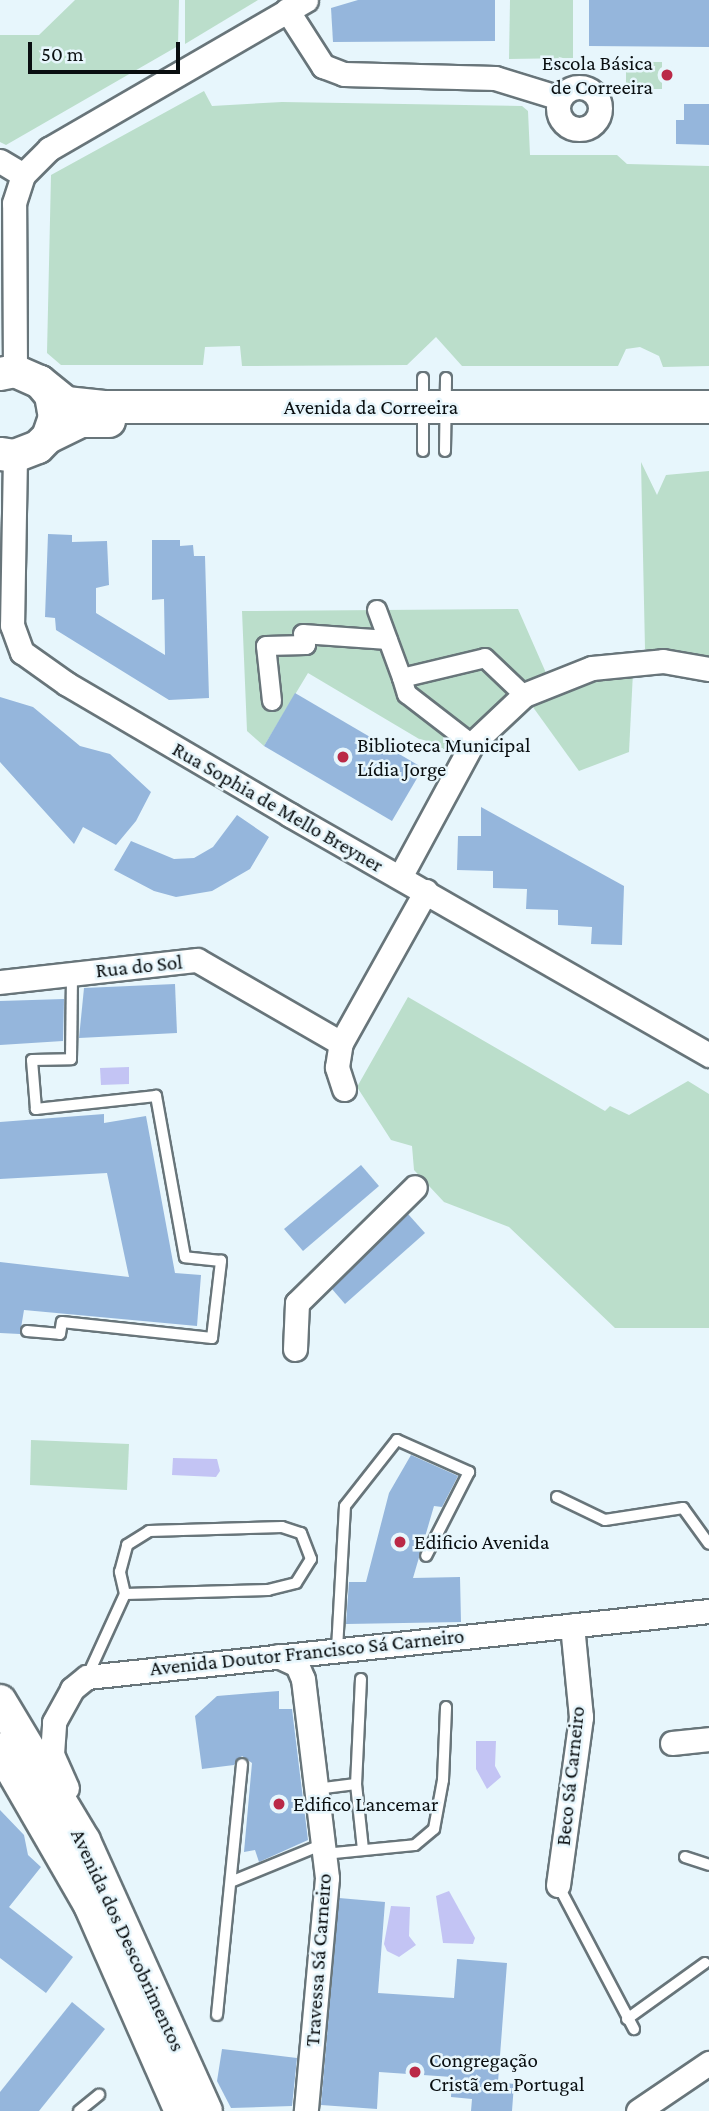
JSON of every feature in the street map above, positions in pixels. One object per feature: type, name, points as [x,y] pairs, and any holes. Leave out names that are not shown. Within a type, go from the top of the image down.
[{"type":"main road","name":"Avenida da Correeira","points":[[18,376],[66,403],[80,406],[709,421]]},
{"type":"main road","points":[[18,376],[55,409],[48,437]]},
{"type":"main road","name":"Avenida da Correeira","points":[[8,455],[35,449],[48,437],[80,421],[709,407]]},
{"type":"main road","name":"Avenida dos Descobrimentos","points":[[0,1701],[84,1841],[206,2111]]},
{"type":"main road","name":"Avenida dos Descobrimentos","points":[[0,1749],[75,1875],[166,2072],[181,2111]]},
{"type":"street","points":[[18,376],[14,203],[23,174],[49,149],[296,5],[323,66],[344,74],[495,78],[560,98]]},
{"type":"street","points":[[0,162],[23,174]]},
{"type":"street","name":"Rua Sophia de Mello Breyner","points":[[8,455],[6,545],[12,625],[22,652],[79,691],[709,1055]]},
{"type":"street","points":[[377,610],[407,694],[472,744]]},
{"type":"street","points":[[272,701],[265,646],[306,645],[303,634],[388,640]]},
{"type":"street","points":[[402,678],[485,658],[524,695]]},
{"type":"street","points":[[400,877],[472,744],[498,715],[524,695],[592,668],[663,661],[709,669]]},
{"type":"street","points":[[344,1089],[337,1067],[341,1042],[426,891]]},
{"type":"street","name":"Rua do Sol","points":[[0,982],[197,960],[341,1042]]},
{"type":"street","points":[[295,1349],[297,1303],[415,1187]]},
{"type":"street","name":"Avenida Doutor Francisco Sá Carneiro","points":[[86,1677],[709,1611]]},
{"type":"street","name":"Beco Sá Carneiro","points":[[558,1885],[581,1717],[572,1625]]},
{"type":"street","name":"Travessa Sá Carneiro","points":[[278,1656],[297,1665],[303,1679],[327,1878],[306,2111]]},
{"type":"street","points":[[84,1841],[51,1754],[52,1737],[62,1705],[86,1677]]},
{"type":"street","points":[[672,1743],[709,1739]]},
{"type":"street","points":[[645,2109],[709,2063]]},
{"type":"street","points":[[166,2072],[167,2111]]},
{"type":"lane","points":[[27,1331],[60,1334],[62,1322],[212,1338],[221,1262],[185,1257],[156,1096],[91,1106],[36,1108],[32,1060],[71,1059],[72,974]]},
{"type":"lane","points":[[337,1649],[345,1506],[397,1440],[468,1472],[426,1556]]},
{"type":"lane","points":[[557,1497],[605,1520],[684,1508],[709,1544]]},
{"type":"lane","points":[[86,1677],[125,1594],[120,1572],[127,1545],[149,1531],[282,1527],[301,1533],[311,1559],[296,1583],[268,1590],[125,1594]]},
{"type":"lane","points":[[361,1679],[356,1784],[363,1850]]},
{"type":"lane","points":[[233,1881],[324,1849],[363,1850],[415,1845],[434,1829],[443,1780],[446,1707]]},
{"type":"lane","points":[[217,2015],[233,1881],[242,1764]]},
{"type":"lane","points":[[316,1788],[356,1784]]},
{"type":"lane","points":[[685,1857],[709,1865]]},
{"type":"lane","points":[[558,1885],[634,2029]]},
{"type":"lane","points":[[627,2019],[705,1963]]},
{"type":"lane","points":[[79,2111],[99,2095]]},
{"type":"green space","points":[[75,0],[179,0],[178,46],[6,145],[0,142],[0,35],[39,35]]},
{"type":"green space","points":[[185,0],[258,0],[185,44]]},
{"type":"green space","points":[[510,0],[573,0],[573,58],[509,59]]},
{"type":"green space","points":[[626,62],[662,62],[662,89],[626,89]]},
{"type":"green space","points":[[204,91],[212,106],[282,102],[522,106],[528,111],[530,155],[617,155],[627,164],[709,166],[709,366],[663,367],[659,356],[640,347],[626,349],[618,366],[462,366],[436,337],[407,365],[242,366],[240,346],[205,347],[203,365],[61,365],[47,353],[51,175]]},
{"type":"green space","points":[[641,462],[657,495],[666,475],[709,471],[709,658],[645,649]]},
{"type":"green space","points":[[518,609],[550,682],[472,744],[441,752],[308,673],[264,746],[247,731],[242,611]]},
{"type":"green space","points":[[633,672],[629,752],[579,771],[530,703],[598,676]]},
{"type":"green space","points":[[408,997],[605,1111],[610,1106],[629,1115],[688,1081],[709,1094],[709,1328],[615,1328],[509,1227],[444,1202],[414,1170],[412,1146],[391,1140],[357,1087]]},
{"type":"green space","points":[[31,1440],[129,1444],[127,1490],[30,1485]]},
{"type":"water","points":[[129,1067],[129,1084],[101,1085],[100,1068]]},
{"type":"water","points":[[173,1458],[217,1459],[220,1471],[216,1477],[172,1475]]},
{"type":"water","points":[[476,1741],[496,1741],[495,1766],[501,1777],[487,1789],[476,1769]]},
{"type":"water","points":[[449,1891],[475,1938],[473,1944],[443,1943],[436,1896]]},
{"type":"water","points":[[391,1906],[410,1907],[409,1936],[416,1945],[399,1957],[387,1951],[384,1944]]},
{"type":"building","points":[[358,0],[495,0],[495,41],[333,42],[331,8]]},
{"type":"building","points":[[589,0],[709,0],[709,47],[589,46]]},
{"type":"building","points":[[684,104],[709,104],[709,145],[676,144],[676,120],[684,120]]},
{"type":"building","points":[[48,534],[72,535],[72,542],[107,541],[109,585],[96,588],[96,613],[165,655],[164,599],[152,600],[152,540],[180,540],[180,546],[193,545],[194,556],[205,556],[209,698],[169,700],[56,630],[55,618],[45,617]]},
{"type":"building","name":"Biblioteca Municipal Lídia Jorge","points":[[295,693],[423,768],[392,821],[264,746]]},
{"type":"building","points":[[0,697],[33,707],[80,746],[110,754],[151,792],[136,821],[116,845],[83,827],[74,844],[0,762]]},
{"type":"building","points":[[481,807],[624,886],[622,945],[591,944],[592,927],[558,925],[558,910],[526,909],[527,889],[493,888],[493,871],[457,870],[458,836],[481,836]]},
{"type":"building","points":[[237,815],[269,837],[250,869],[212,891],[176,897],[154,891],[114,870],[131,841],[174,859],[194,858],[213,847]]},
{"type":"building","points":[[175,984],[177,1033],[79,1038],[84,988]]},
{"type":"building","points":[[64,999],[63,1041],[0,1045],[0,1001]]},
{"type":"building","points":[[104,1114],[104,1123],[146,1116],[175,1273],[201,1275],[197,1326],[24,1310],[20,1334],[0,1333],[0,1262],[129,1277],[107,1173],[0,1179],[0,1122]]},
{"type":"building","points":[[361,1165],[379,1186],[303,1251],[284,1229]]},
{"type":"building","points":[[408,1214],[425,1233],[345,1304],[332,1289]]},
{"type":"building","name":"Edificio Avenida","points":[[411,1455],[458,1476],[442,1507],[434,1506],[413,1578],[460,1577],[461,1622],[346,1624],[349,1582],[366,1582],[389,1493]]},
{"type":"building","name":"Edifico Lancemar","points":[[279,1691],[279,1709],[292,1709],[308,1840],[259,1862],[255,1850],[244,1852],[252,1763],[242,1756],[234,1765],[202,1769],[195,1716],[217,1696]]},
{"type":"building","points":[[0,1810],[24,1835],[28,1855],[41,1867],[9,1907],[73,1957],[46,1993],[0,1958]]},
{"type":"building","points":[[339,1898],[385,1902],[378,1993],[454,1998],[457,1959],[507,1963],[498,2082],[514,2084],[512,2111],[471,2111],[472,2099],[451,2097],[452,2077],[379,2072],[377,2109],[321,2105]]},
{"type":"building","points":[[72,2002],[105,2029],[39,2111],[0,2111],[0,2092]]},
{"type":"building","points":[[222,2049],[297,2058],[292,2106],[231,2108],[217,2081]]},
{"type":"place","name":"Escola Básica de Correeira","points":[[667,75]]},
{"type":"place","name":"Biblioteca Municipal Lídia Jorge","points":[[343,757]]},
{"type":"place","name":"Edificio Avenida","points":[[400,1542]]},
{"type":"place","name":"Edifico Lancemar","points":[[279,1804]]},
{"type":"place","name":"Congregação Cristã em Portugal","points":[[415,2072]]}]
